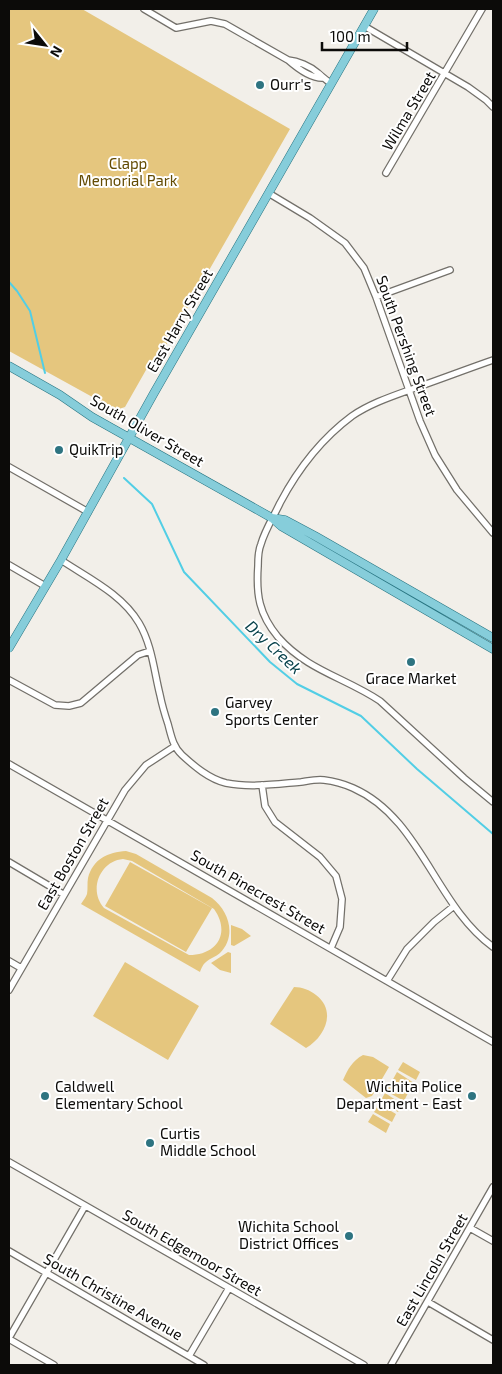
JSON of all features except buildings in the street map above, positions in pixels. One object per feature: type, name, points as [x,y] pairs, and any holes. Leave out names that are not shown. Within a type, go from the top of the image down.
[{"type":"main road","name":"East Harry Street","points":[[9,648],[61,560],[374,9]]},
{"type":"main road","name":"South Oliver Street","points":[[9,366],[130,438],[272,518],[281,526],[493,649]]},
{"type":"main road","name":"South Oliver Street","points":[[272,518],[285,520],[315,536],[493,638]]},
{"type":"street","points":[[144,9],[176,28],[211,21],[225,24],[288,60],[297,61],[331,83]]},
{"type":"street","name":"Wilma Street","points":[[386,173],[482,9]]},
{"type":"street","points":[[364,26],[468,87],[493,107]]},
{"type":"street","name":"South Pershing Street","points":[[270,194],[310,218],[345,243],[364,268],[435,455],[458,490],[493,533]]},
{"type":"street","points":[[376,297],[450,270]]},
{"type":"street","points":[[493,360],[376,403],[352,416],[324,441],[297,473],[272,518],[258,553],[256,585],[262,613],[277,635],[293,653],[321,671],[365,691],[380,701],[493,802]]},
{"type":"street","points":[[9,467],[88,512]]},
{"type":"street","points":[[61,560],[120,600],[130,609],[140,624],[150,651],[174,746],[198,770],[225,783],[262,785],[323,780],[353,788],[379,803],[399,825],[454,906],[473,930],[493,947]]},
{"type":"street","points":[[9,565],[45,586]]},
{"type":"street","points":[[9,680],[55,705],[69,706],[81,703],[138,654],[150,651]]},
{"type":"street","name":"East Boston Street","points":[[9,990],[125,790],[146,765],[174,746]]},
{"type":"street","name":"South Pinecrest Street","points":[[9,764],[493,1042]]},
{"type":"street","points":[[262,785],[265,806],[275,822],[320,858],[336,876],[342,904],[340,927],[331,948]]},
{"type":"street","points":[[9,862],[63,894]]},
{"type":"street","points":[[387,980],[407,949],[434,922],[454,906]]},
{"type":"street","points":[[9,961],[21,968]]},
{"type":"street","name":"South Edgemoor Street","points":[[9,1162],[364,1365]]},
{"type":"street","name":"East Lincoln Street","points":[[391,1365],[493,1187]]},
{"type":"street","points":[[54,1365],[9,1338],[85,1206]]},
{"type":"street","points":[[470,1228],[493,1241]]},
{"type":"street","name":"South Christine Avenue","points":[[9,1251],[204,1365]]},
{"type":"street","points":[[189,1356],[229,1288]]},
{"type":"street","points":[[428,1302],[493,1340]]},
{"type":"green space","name":"Clapp Memorial Park","points":[[9,9],[82,9],[290,129],[161,354],[146,370],[125,407],[116,410],[9,351]]},
{"type":"green space","points":[[126,851],[136,854],[212,898],[223,910],[229,924],[228,939],[220,953],[209,959],[200,972],[81,904],[87,894],[90,871],[97,861],[107,855]],"holes":[[[123,859],[132,861],[214,909],[221,926],[221,934],[214,947],[199,954],[189,955],[104,908],[99,901],[97,893],[99,877],[108,865],[115,861]]]},
{"type":"green space","points":[[130,862],[212,908],[186,952],[105,906]]},
{"type":"green space","points":[[231,925],[242,929],[251,936],[234,946],[231,945]]},
{"type":"green space","points":[[228,952],[231,953],[231,973],[220,970],[211,963]]},
{"type":"green space","points":[[125,962],[199,1006],[168,1060],[93,1016]]},
{"type":"green space","points":[[294,987],[303,988],[314,993],[326,1008],[327,1016],[323,1031],[306,1048],[270,1024]]},
{"type":"green space","points":[[363,1055],[373,1057],[389,1067],[372,1096],[366,1098],[343,1080],[351,1066]]},
{"type":"green space","points":[[403,1062],[420,1072],[416,1080],[398,1070]]},
{"type":"green space","points":[[397,1072],[414,1083],[410,1091],[392,1081]]},
{"type":"green space","points":[[391,1083],[408,1093],[404,1101],[386,1091]]},
{"type":"green space","points":[[385,1093],[402,1104],[398,1112],[380,1102]]},
{"type":"green space","points":[[379,1104],[396,1114],[392,1122],[374,1112]]},
{"type":"green space","points":[[373,1114],[390,1124],[386,1133],[368,1122]]},
{"type":"waterway","name":"Dry Creek","points":[[9,282],[30,311],[45,373]]},
{"type":"waterway","name":"Dry Creek","points":[[124,478],[152,504],[184,572],[270,662],[297,684],[361,716],[417,769],[493,834]]},
{"type":"place","name":"Ourr's","points":[[260,85]]},
{"type":"place","name":"QuikTrip","points":[[59,450]]},
{"type":"place","name":"Grace Market","points":[[411,662]]},
{"type":"place","name":"Garvey Sports Center","points":[[215,712]]},
{"type":"place","name":"Caldwell Elementary School","points":[[45,1096]]},
{"type":"place","name":"Wichita Police Department - East","points":[[472,1096]]},
{"type":"place","name":"Curtis Middle School","points":[[150,1143]]},
{"type":"place","name":"Wichita School District Offices","points":[[349,1236]]}]
